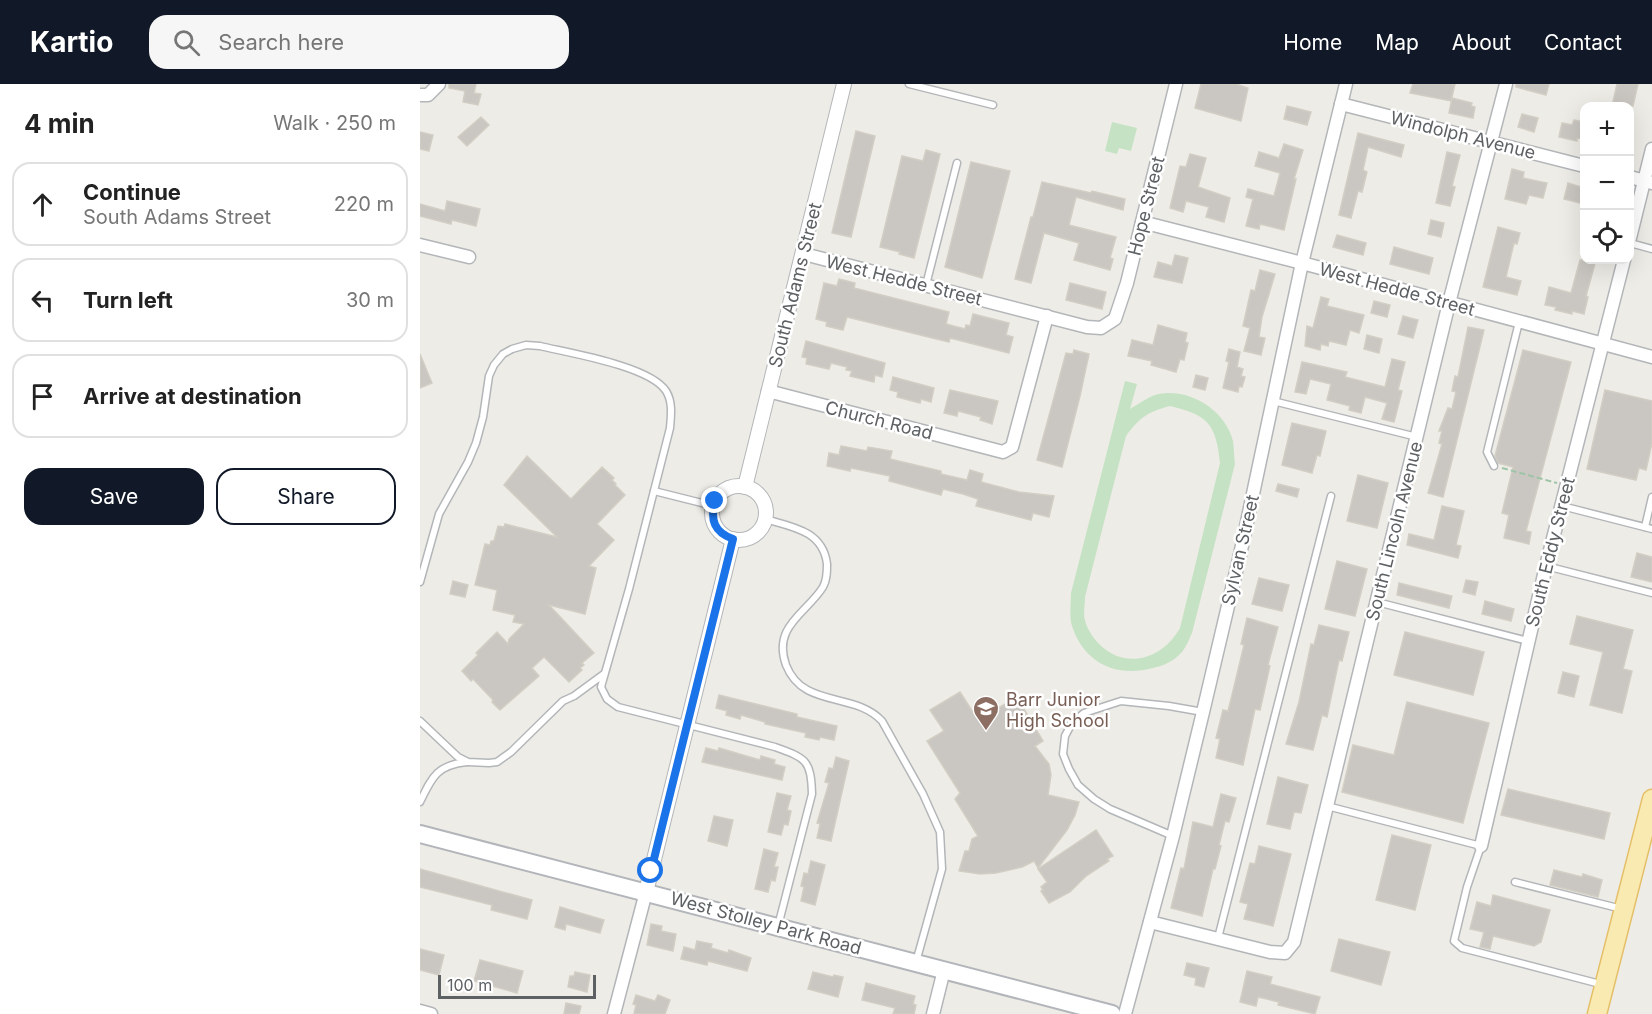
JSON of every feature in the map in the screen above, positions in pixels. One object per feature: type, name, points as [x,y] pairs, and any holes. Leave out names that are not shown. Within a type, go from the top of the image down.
[{"type":"main road","points":[[1597,1014],[1652,799]]},
{"type":"main road","name":"West Stolley Park Road","points":[[420,834],[1112,1014]]},
{"type":"street","points":[[424,95],[440,84]]},
{"type":"street","name":"South Adams Street","points":[[746,487],[844,84]]},
{"type":"street","name":"Hope Street","points":[[1108,323],[1115,318],[1127,283],[1176,84]]},
{"type":"street","name":"Sylvan Street","points":[[1125,1014],[1173,836],[1203,712],[1240,555],[1302,263],[1346,84]]},
{"type":"street","name":"South Lincoln Avenue","points":[[1218,939],[1261,950],[1285,953],[1294,942],[1449,303],[1506,84]]},
{"type":"street","name":"Windolph Avenue","points":[[1341,104],[1580,165]]},
{"type":"street","points":[[1634,223],[1648,182],[1652,151]]},
{"type":"street","name":"West Hedde Street","points":[[1142,222],[1652,357]]},
{"type":"street","points":[[420,245],[469,257]]},
{"type":"street","name":"West Hedde Street","points":[[804,254],[1087,327],[1101,328],[1108,323]]},
{"type":"street","name":"South Eddy Street","points":[[1481,846],[1546,566],[1623,264]]},
{"type":"street","name":"Church Road","points":[[768,391],[1003,452],[1012,447],[1047,316]]},
{"type":"street","points":[[732,487],[746,487],[762,497],[765,504],[765,519],[759,531],[751,537],[742,540],[733,539],[719,532],[714,526],[712,513],[719,495],[725,490],[732,487]]},
{"type":"street","points":[[614,1014],[733,539]]},
{"type":"street","points":[[1150,922],[1218,939]]},
{"type":"street","points":[[933,1014],[944,970]]},
{"type":"street","points":[[420,1011],[431,1014]]},
{"type":"lane","points":[[909,84],[993,105]]},
{"type":"lane","points":[[926,285],[957,163]]},
{"type":"lane","points":[[1634,244],[1652,249]]},
{"type":"lane","points":[[1494,466],[1487,452],[1519,322]]},
{"type":"lane","points":[[420,582],[439,514],[476,443],[483,417],[489,376],[503,354],[526,345],[540,346],[631,369],[647,375],[658,383],[666,392],[672,413],[647,519],[601,682],[602,693],[612,704],[797,755],[806,762],[811,773],[812,794],[778,927]]},
{"type":"lane","points":[[1273,401],[1417,437]]},
{"type":"lane","points":[[654,491],[714,506]]},
{"type":"lane","points":[[1218,939],[1331,496]]},
{"type":"lane","points":[[1562,506],[1648,528],[1652,497]]},
{"type":"lane","points":[[765,519],[808,532],[819,542],[826,557],[827,573],[824,585],[792,622],[786,634],[783,649],[786,664],[793,679],[803,688],[815,694],[863,706],[873,711],[882,721],[923,794],[940,832],[942,869],[916,963]]},
{"type":"lane","points":[[1546,566],[1652,593]]},
{"type":"lane","points":[[1377,602],[1528,641]]},
{"type":"lane","points":[[420,802],[426,789],[442,768],[468,762],[489,763],[502,758],[563,701],[574,696],[604,674]]},
{"type":"lane","points":[[1173,836],[1110,809],[1078,785],[1063,754],[1065,736],[1072,723],[1084,713],[1120,701],[1160,704],[1203,712]]},
{"type":"lane","points":[[420,721],[458,758],[468,762]]},
{"type":"lane","points":[[1327,806],[1481,846],[1467,887],[1454,941],[1462,948],[1604,985]]},
{"type":"lane","points":[[1515,882],[1624,910]]},
{"type":"path","points":[[1494,466],[1567,486]]},
{"type":"green space","points":[[1112,122],[1137,128],[1131,151],[1119,148],[1117,154],[1105,151]]},
{"type":"green space","points":[[1125,381],[1137,384],[1130,409],[1152,396],[1167,393],[1192,397],[1213,410],[1229,429],[1233,441],[1235,464],[1192,633],[1183,651],[1164,664],[1139,671],[1114,669],[1103,665],[1085,650],[1077,639],[1071,622],[1071,593]],"holes":[[[1170,406],[1183,409],[1208,423],[1216,439],[1220,463],[1180,628],[1172,640],[1151,655],[1139,658],[1115,655],[1103,648],[1093,637],[1087,627],[1084,612],[1085,597],[1126,436],[1140,420],[1150,413]]]},
{"type":"building","points":[[449,84],[476,84],[474,93],[481,94],[478,105],[463,102],[465,91],[449,88]]},
{"type":"building","points":[[1201,84],[1236,84],[1248,88],[1241,121],[1195,108]]},
{"type":"building","points":[[1413,84],[1455,84],[1451,101],[1410,93]]},
{"type":"building","points":[[1516,84],[1549,84],[1546,95],[1516,87]]},
{"type":"building","points":[[1617,84],[1638,84],[1634,102],[1613,102]]},
{"type":"building","points":[[1452,98],[1472,103],[1471,106],[1475,107],[1473,118],[1449,113]]},
{"type":"building","points":[[1287,106],[1311,112],[1307,125],[1284,119]]},
{"type":"building","points":[[1522,114],[1538,118],[1534,132],[1518,127]]},
{"type":"building","points":[[481,117],[489,125],[467,146],[458,137]]},
{"type":"building","points":[[1574,120],[1580,121],[1580,138],[1577,138],[1577,141],[1559,137],[1562,123],[1572,125]]},
{"type":"building","points":[[856,131],[875,136],[851,237],[832,233]]},
{"type":"building","points":[[420,132],[433,135],[429,151],[420,149]]},
{"type":"building","points":[[1358,133],[1404,145],[1401,157],[1368,147],[1363,170],[1367,172],[1362,192],[1358,191],[1351,218],[1339,215]]},
{"type":"building","points":[[1284,144],[1303,150],[1294,179],[1296,179],[1284,230],[1260,224],[1259,229],[1246,226],[1253,199],[1246,197],[1248,189],[1274,196],[1280,173],[1255,166],[1259,152],[1279,158]]},
{"type":"building","points":[[926,150],[940,154],[914,258],[880,247],[902,156],[923,161]]},
{"type":"building","points":[[1447,152],[1460,155],[1452,186],[1455,187],[1450,206],[1436,203]]},
{"type":"building","points":[[1190,154],[1206,158],[1198,187],[1230,198],[1224,222],[1206,217],[1209,207],[1186,201],[1183,212],[1170,208],[1180,166],[1186,167]]},
{"type":"building","points":[[971,162],[1010,171],[982,278],[945,267]]},
{"type":"building","points":[[1512,169],[1524,172],[1523,178],[1547,183],[1543,198],[1529,195],[1526,204],[1505,199]]},
{"type":"building","points":[[1042,182],[1125,199],[1123,210],[1076,197],[1069,225],[1116,237],[1110,258],[1113,259],[1110,270],[1074,260],[1079,243],[1044,233],[1031,283],[1015,279]]},
{"type":"building","points":[[1568,183],[1580,187],[1580,203],[1564,199]]},
{"type":"building","points":[[447,201],[480,209],[476,226],[452,220],[451,224],[420,216],[420,204],[445,211]]},
{"type":"building","points":[[1431,220],[1444,223],[1441,237],[1428,234]]},
{"type":"building","points":[[1498,227],[1520,233],[1517,244],[1514,243],[1506,277],[1521,281],[1517,295],[1483,287]]},
{"type":"building","points":[[1337,235],[1366,243],[1363,255],[1333,247]]},
{"type":"building","points":[[1394,247],[1433,258],[1429,274],[1390,264]]},
{"type":"building","points":[[1175,255],[1188,258],[1182,283],[1154,277],[1158,262],[1172,266]]},
{"type":"building","points":[[1580,260],[1580,264],[1595,264],[1586,296],[1588,297],[1584,314],[1572,311],[1572,314],[1545,305],[1549,287],[1571,293]]},
{"type":"building","points":[[1260,270],[1275,274],[1262,317],[1259,337],[1265,338],[1261,355],[1244,351],[1250,328],[1243,326],[1251,290],[1255,291]]},
{"type":"building","points":[[839,279],[855,283],[854,288],[949,312],[946,324],[965,329],[966,325],[970,326],[973,314],[1009,323],[1006,335],[1013,337],[1009,353],[950,338],[949,342],[847,317],[843,330],[826,326],[827,322],[816,319],[824,283],[837,286]]},
{"type":"building","points":[[1070,283],[1106,292],[1102,309],[1066,300]]},
{"type":"building","points":[[1321,297],[1329,299],[1327,306],[1364,315],[1359,333],[1350,330],[1346,345],[1329,341],[1328,346],[1321,344],[1320,350],[1305,346],[1307,326],[1313,328]]},
{"type":"building","points":[[1374,301],[1390,305],[1387,317],[1371,313]]},
{"type":"building","points":[[1403,316],[1418,320],[1413,338],[1398,334]]},
{"type":"building","points":[[1158,325],[1187,333],[1185,342],[1188,343],[1184,360],[1180,359],[1176,372],[1151,365],[1152,361],[1128,356],[1132,340],[1153,345]]},
{"type":"building","points":[[1468,327],[1484,330],[1443,497],[1428,493],[1442,444],[1439,443],[1442,431],[1439,431],[1448,408],[1452,409],[1456,392],[1452,391],[1455,376],[1458,377]]},
{"type":"building","points":[[1367,335],[1382,339],[1379,353],[1364,349]]},
{"type":"building","points":[[806,341],[885,363],[882,377],[875,375],[874,382],[850,376],[852,371],[846,370],[847,367],[831,363],[829,369],[806,364],[807,358],[802,357]]},
{"type":"building","points":[[1229,349],[1240,352],[1237,367],[1243,369],[1241,376],[1245,377],[1238,392],[1223,388],[1229,362],[1226,361]]},
{"type":"building","points":[[1074,350],[1089,354],[1062,467],[1037,460],[1066,353],[1073,354]]},
{"type":"building","points":[[1523,350],[1571,362],[1526,531],[1531,532],[1529,544],[1504,538],[1509,515],[1502,513],[1513,467],[1498,463],[1495,456]]},
{"type":"building","points":[[420,354],[432,383],[420,388]]},
{"type":"building","points":[[1392,359],[1405,362],[1398,390],[1402,391],[1394,422],[1382,419],[1387,403],[1365,397],[1361,413],[1349,410],[1350,406],[1327,400],[1331,384],[1310,379],[1306,394],[1295,392],[1302,362],[1347,372],[1345,377],[1385,387]]},
{"type":"building","points":[[1196,375],[1208,378],[1205,390],[1193,387]]},
{"type":"building","points":[[893,377],[934,388],[931,402],[921,399],[920,403],[897,397],[898,392],[890,390]]},
{"type":"building","points":[[950,390],[998,401],[992,424],[980,420],[981,417],[958,411],[957,416],[944,413]]},
{"type":"building","points":[[1605,390],[1652,401],[1652,443],[1646,470],[1639,468],[1636,480],[1587,469]]},
{"type":"building","points":[[1292,423],[1326,431],[1320,456],[1317,455],[1312,473],[1282,465]]},
{"type":"building","points":[[841,446],[867,451],[868,447],[892,451],[890,459],[941,471],[941,474],[967,480],[970,470],[983,474],[981,482],[1019,492],[1054,496],[1049,517],[1033,513],[1031,520],[976,506],[978,499],[963,494],[943,489],[941,495],[889,481],[890,476],[827,466],[829,453],[839,455]]},
{"type":"building","points":[[527,456],[571,499],[602,467],[614,478],[612,480],[615,485],[625,495],[597,524],[614,540],[589,566],[596,568],[585,614],[549,605],[594,653],[582,663],[584,665],[580,668],[582,670],[569,682],[544,657],[532,668],[539,676],[500,710],[473,679],[471,681],[462,671],[497,632],[508,644],[509,639],[524,624],[513,622],[515,615],[493,610],[497,590],[475,585],[485,544],[490,545],[491,541],[494,541],[498,526],[504,527],[505,524],[557,537],[504,485]]},
{"type":"building","points":[[1358,475],[1388,483],[1377,528],[1347,521]]},
{"type":"building","points":[[1278,484],[1299,489],[1297,497],[1276,491]]},
{"type":"building","points":[[1442,506],[1464,511],[1456,545],[1461,546],[1458,558],[1407,545],[1409,534],[1434,540]]},
{"type":"building","points":[[1637,553],[1652,557],[1652,582],[1631,577]]},
{"type":"building","points":[[1337,561],[1367,569],[1355,616],[1325,609]]},
{"type":"building","points":[[1259,578],[1289,585],[1282,611],[1252,604]]},
{"type":"building","points":[[1466,580],[1478,582],[1475,595],[1463,592]]},
{"type":"building","points":[[453,581],[468,585],[465,597],[450,594]]},
{"type":"building","points":[[1399,583],[1452,596],[1449,608],[1397,595]]},
{"type":"building","points":[[1485,601],[1514,609],[1511,621],[1482,614]]},
{"type":"building","points":[[1577,616],[1633,630],[1623,669],[1632,671],[1622,713],[1590,705],[1603,652],[1570,644]]},
{"type":"building","points":[[1247,618],[1278,627],[1260,710],[1255,709],[1243,765],[1216,758],[1220,739],[1216,738],[1223,710],[1228,711],[1244,645],[1241,644]]},
{"type":"building","points":[[1319,625],[1349,632],[1342,661],[1339,660],[1327,717],[1322,715],[1313,750],[1286,744],[1299,702],[1311,644],[1314,645]]},
{"type":"building","points":[[1405,632],[1484,652],[1473,695],[1394,675]]},
{"type":"building","points":[[1563,672],[1579,676],[1574,697],[1558,693]]},
{"type":"building","points":[[960,692],[978,720],[1017,697],[1043,741],[1035,746],[1049,764],[1051,775],[1048,795],[1079,802],[1067,830],[1038,868],[1034,861],[1022,867],[996,873],[980,874],[959,871],[965,851],[969,851],[972,839],[978,836],[955,799],[960,793],[927,741],[944,731],[930,710]]},
{"type":"building","points":[[719,695],[837,726],[834,740],[805,737],[806,733],[765,724],[765,722],[741,715],[740,719],[726,715],[727,711],[716,708]]},
{"type":"building","points":[[1407,702],[1489,723],[1463,823],[1342,792],[1353,745],[1394,755]]},
{"type":"building","points":[[706,748],[718,751],[719,748],[760,760],[761,756],[775,760],[774,764],[785,767],[782,780],[702,762]]},
{"type":"building","points":[[836,757],[849,761],[831,841],[817,838],[820,824],[817,823],[829,783],[825,782],[829,768],[833,769]]},
{"type":"building","points":[[1278,777],[1308,785],[1301,813],[1294,812],[1290,829],[1267,824]]},
{"type":"building","points":[[1508,789],[1610,813],[1604,839],[1501,815]]},
{"type":"building","points":[[777,793],[791,796],[787,810],[791,811],[788,825],[784,824],[781,835],[768,832]]},
{"type":"building","points":[[1221,794],[1236,798],[1229,822],[1225,821],[1219,845],[1221,846],[1202,916],[1171,908],[1181,868],[1184,869],[1193,822],[1213,827]]},
{"type":"building","points":[[714,816],[733,820],[727,846],[708,841]]},
{"type":"building","points":[[1096,830],[1113,856],[1086,876],[1070,892],[1049,903],[1041,891],[1043,890],[1041,887],[1047,882],[1038,869]]},
{"type":"building","points":[[1392,835],[1431,845],[1415,910],[1376,900]]},
{"type":"building","points":[[1259,846],[1291,854],[1273,926],[1244,919],[1248,904],[1240,902],[1250,863],[1255,864]]},
{"type":"building","points":[[764,849],[778,853],[774,867],[778,867],[775,881],[771,880],[768,892],[755,889]]},
{"type":"building","points":[[811,861],[825,865],[815,905],[801,901],[804,873],[808,874]]},
{"type":"building","points":[[420,869],[532,900],[527,919],[491,910],[492,905],[420,887]]},
{"type":"building","points":[[1554,870],[1582,877],[1583,874],[1602,880],[1598,897],[1550,885]]},
{"type":"building","points":[[1493,895],[1550,910],[1541,942],[1534,946],[1493,936],[1490,949],[1480,947],[1484,932],[1470,929],[1477,902],[1491,906]]},
{"type":"building","points":[[560,907],[604,920],[600,933],[566,924],[565,930],[555,927]]},
{"type":"building","points":[[651,924],[662,926],[661,931],[676,934],[673,951],[647,945]]},
{"type":"building","points":[[1339,939],[1390,952],[1381,985],[1331,971]]},
{"type":"building","points":[[697,941],[712,944],[711,948],[728,953],[729,950],[751,958],[747,971],[708,961],[707,965],[681,959],[684,947],[695,950]]},
{"type":"building","points":[[420,949],[444,955],[439,975],[420,970]]},
{"type":"building","points":[[480,960],[523,971],[517,993],[474,981]]},
{"type":"building","points":[[1187,963],[1209,968],[1204,987],[1195,985],[1196,978],[1184,975]]},
{"type":"building","points":[[1247,971],[1272,977],[1270,984],[1320,997],[1315,1014],[1278,1005],[1279,1002],[1258,997],[1256,1006],[1240,1002]]},
{"type":"building","points":[[575,972],[590,975],[587,992],[568,987],[570,976],[574,976]]},
{"type":"building","points":[[813,972],[843,977],[838,997],[808,989]]},
{"type":"building","points":[[866,983],[915,996],[914,1014],[893,1014],[895,1008],[862,1000]]},
{"type":"building","points":[[636,995],[655,1001],[658,995],[670,1000],[665,1014],[634,1014],[636,1005],[633,1004]]},
{"type":"building","points":[[566,1003],[581,1006],[579,1014],[564,1014]]},
{"type":"place","name":"Barr Junior High School","points":[[986,732]]},
{"type":"route","points":[[651,871],[733,539],[719,532],[714,526],[712,513],[715,501]]}]
